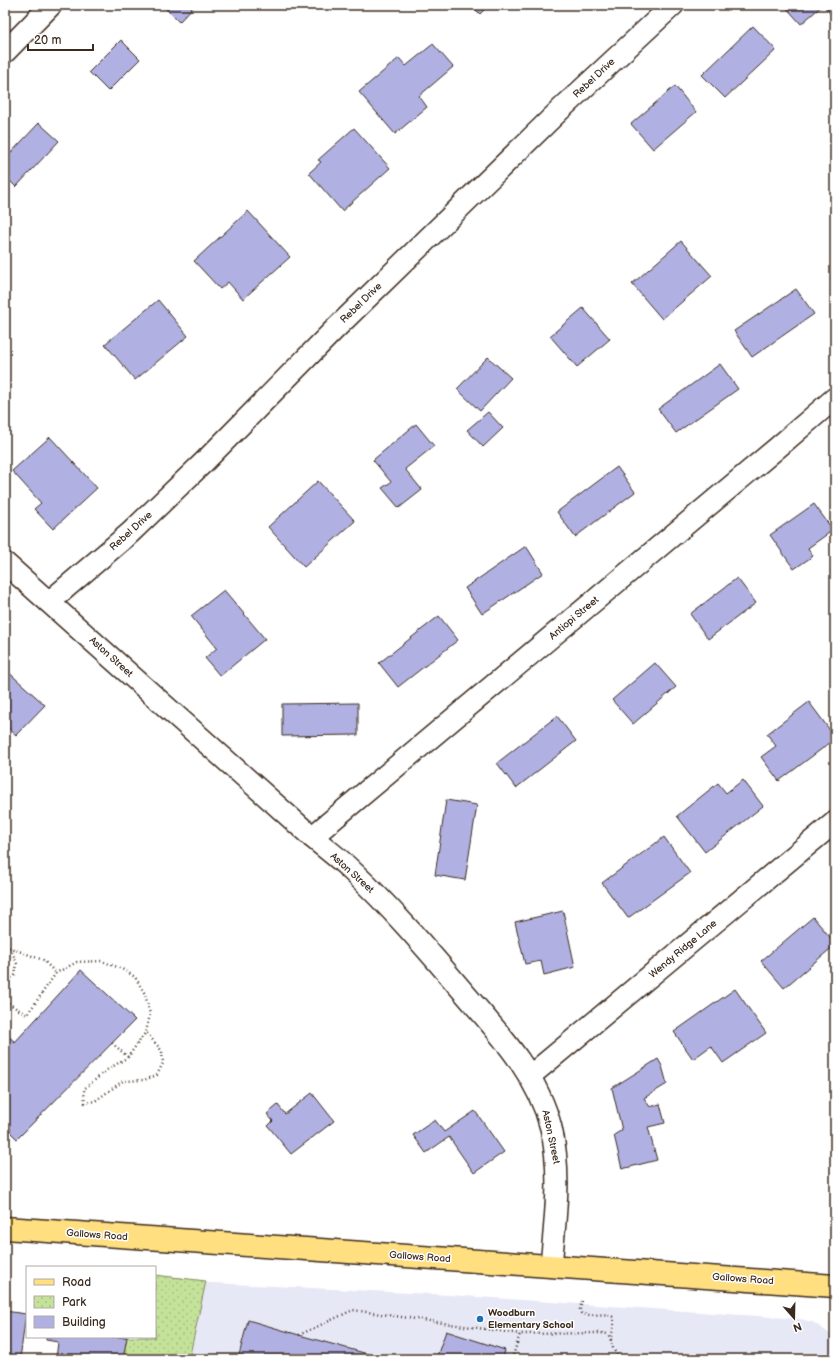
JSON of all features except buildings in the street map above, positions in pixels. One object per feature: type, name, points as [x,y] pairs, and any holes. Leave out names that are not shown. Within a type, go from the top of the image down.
[{"type":"main road","name":"Gallows Road","points":[[5,1228],[835,1286]]},
{"type":"street","points":[[5,52],[51,5]]},
{"type":"street","name":"Rebel Drive","points":[[49,602],[130,533],[335,329],[561,109],[674,5]]},
{"type":"street","name":"Antiopi Street","points":[[312,837],[835,398]]},
{"type":"street","name":"Aston Street","points":[[5,563],[312,837],[350,869],[398,918],[502,1037],[530,1076],[544,1104],[550,1123],[558,1169],[557,1202],[551,1266]]},
{"type":"street","name":"Wendy Ridge Lane","points":[[530,1076],[835,822]]},
{"type":"path","points":[[5,946],[43,960],[56,973]]},
{"type":"path","points":[[5,982],[15,975],[17,964],[10,948]]},
{"type":"path","points":[[5,1001],[27,1015],[56,973],[77,962],[102,961],[122,969],[135,977],[146,994],[150,1014],[146,1032],[128,1057],[107,1070],[84,1089],[85,1102],[95,1102],[123,1081],[144,1080],[157,1075],[163,1063],[162,1051],[146,1032]]},
{"type":"path","points":[[112,1043],[128,1057]]},
{"type":"path","points":[[582,1301],[580,1309],[581,1313],[586,1315],[609,1314],[613,1317],[615,1322],[611,1340]]},
{"type":"path","points":[[299,1335],[353,1310],[520,1334],[608,1334],[619,1359]]},
{"type":"path","points":[[512,1359],[520,1334]]},
{"type":"shaded area","name":"Woodburn Elementary School","points":[[156,1280],[450,1295],[800,1319],[813,1322],[830,1334],[835,1341],[835,1359],[132,1359],[154,1338],[156,1338]]},
{"type":"green space","points":[[156,1275],[206,1281],[189,1359],[115,1359],[122,1338],[156,1338]]},
{"type":"place","name":"Woodburn Elementary School","points":[[480,1319]]}]
